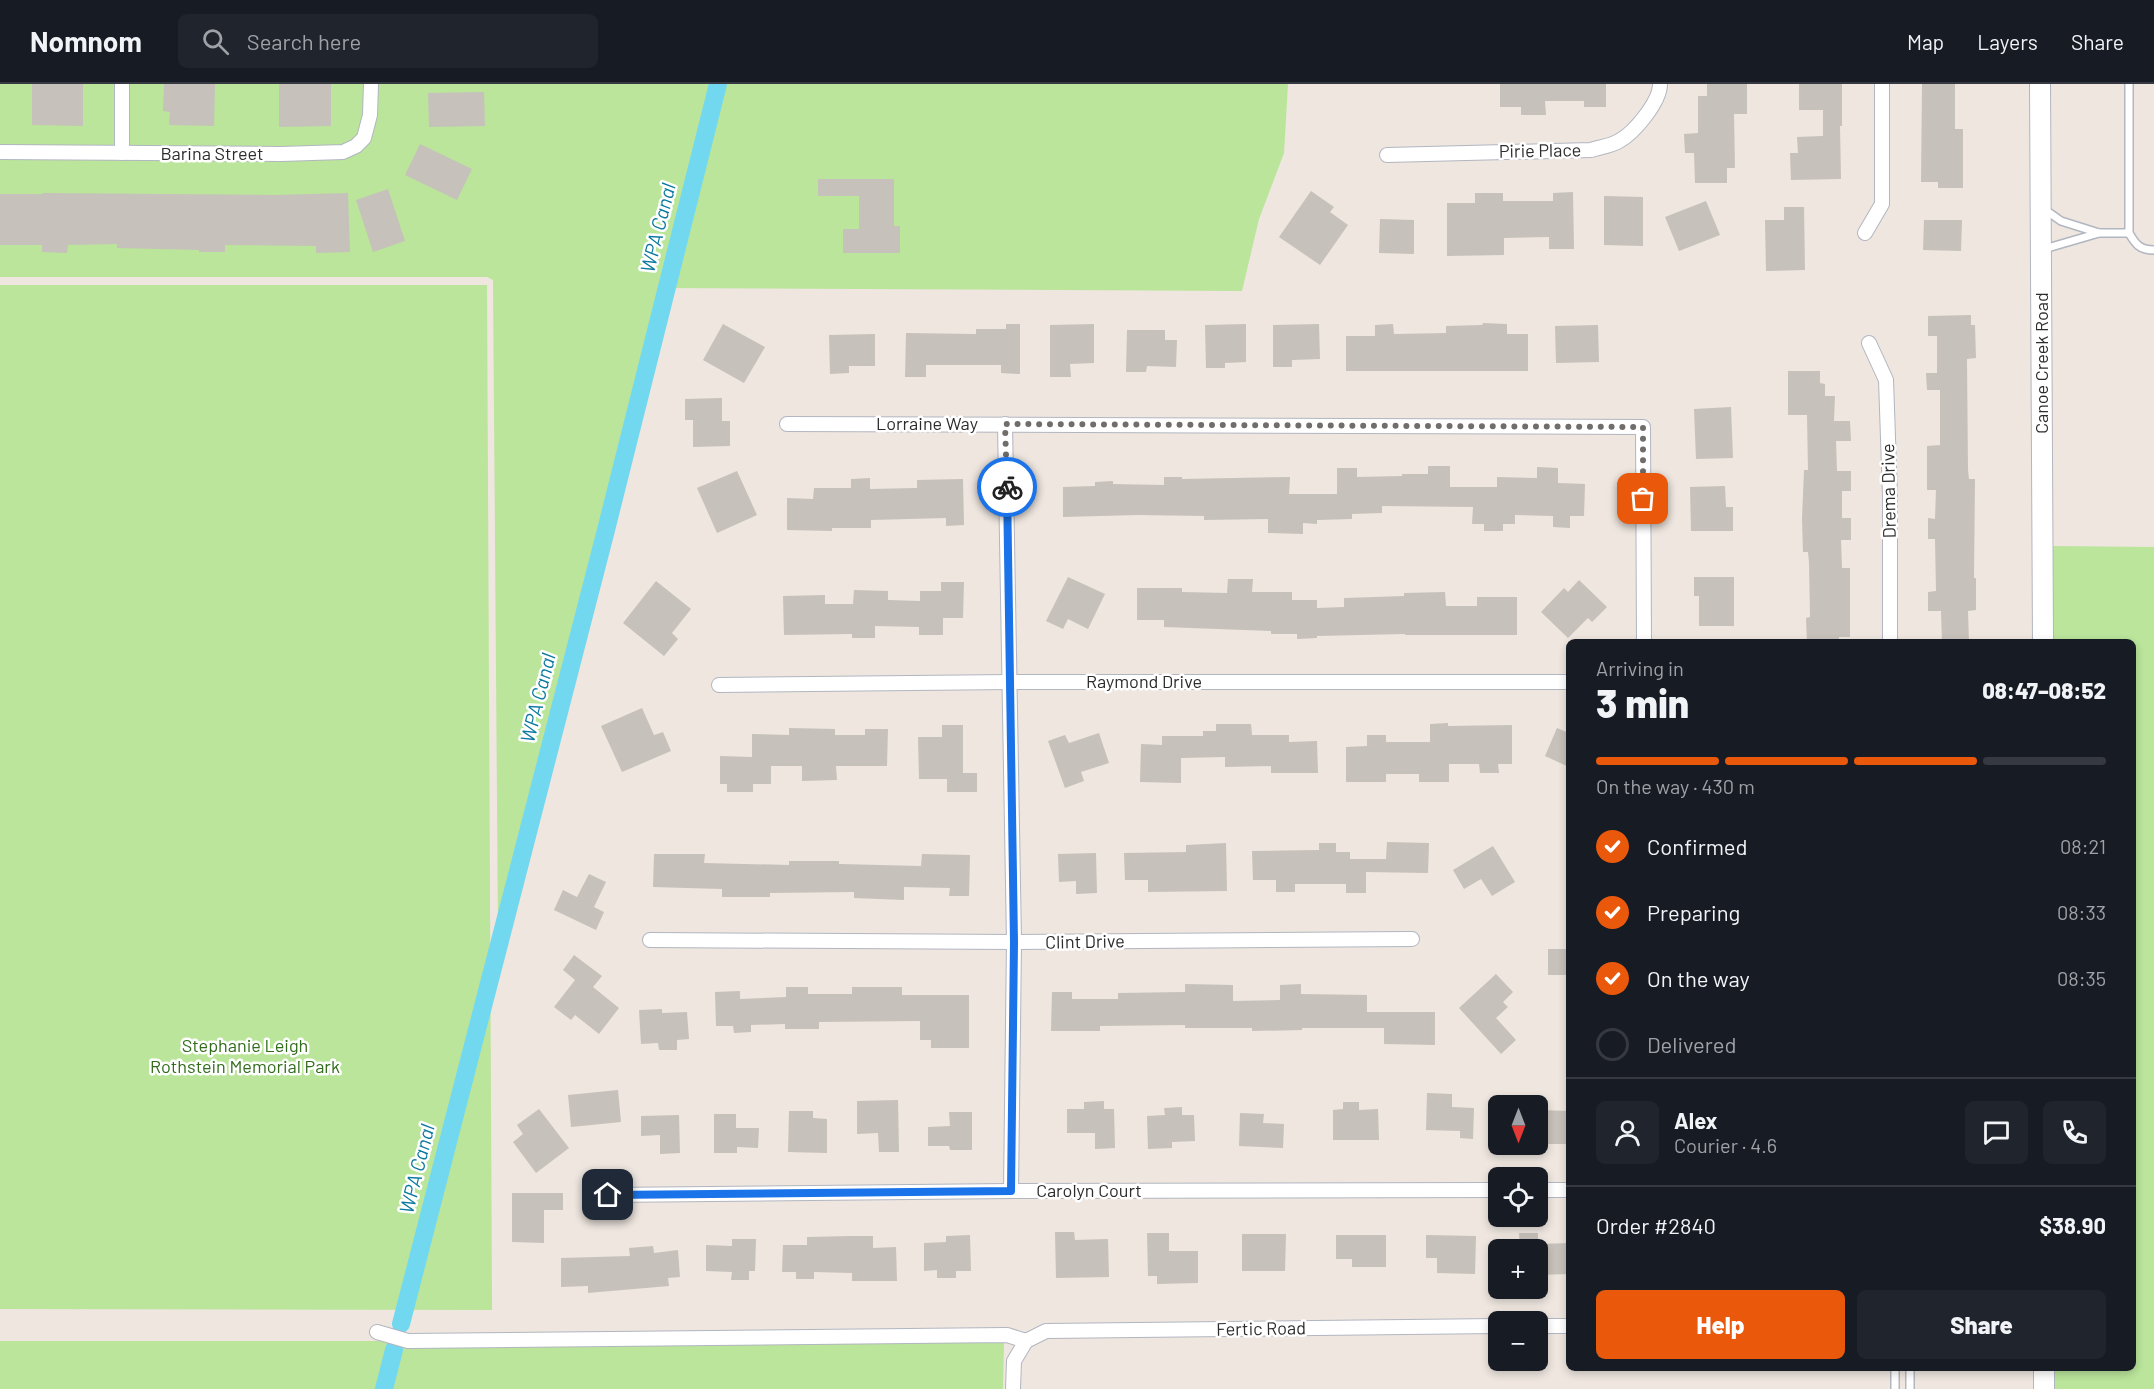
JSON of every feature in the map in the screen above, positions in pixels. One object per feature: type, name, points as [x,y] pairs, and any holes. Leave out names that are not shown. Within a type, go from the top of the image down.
[{"type":"main road","name":"Canoe Creek Road","points":[[2040,84],[2043,639]]},
{"type":"main road","points":[[2044,1371],[2044,1389]]},
{"type":"street","points":[[122,84],[122,153]]},
{"type":"street","name":"Barina Street","points":[[0,152],[281,154],[343,152],[356,146],[364,138],[370,115],[371,84]]},
{"type":"street","name":"Pirie Place","points":[[1387,155],[1425,152],[1591,150],[1619,141],[1646,116],[1660,91],[1660,84]]},
{"type":"street","points":[[1865,233],[1882,204],[1882,84]]},
{"type":"street","name":"Drema Drive","points":[[1869,343],[1886,380],[1890,496],[1890,639]]},
{"type":"street","name":"Lorraine Way","points":[[787,424],[1643,427],[1644,639]]},
{"type":"street","points":[[1005,424],[1014,942],[1011,1191]]},
{"type":"street","name":"Raymond Drive","points":[[719,685],[1011,682],[1566,682]]},
{"type":"street","name":"Clint Drive","points":[[650,940],[1014,942],[1412,939]]},
{"type":"street","name":"Carolyn Court","points":[[608,1195],[1488,1190]]},
{"type":"street","points":[[1548,1190],[1566,1190]]},
{"type":"street","name":"Fertic Road","points":[[1026,1341],[1046,1331],[1488,1326]]},
{"type":"street","points":[[1548,1326],[1566,1326]]},
{"type":"street","points":[[377,1332],[408,1341],[1007,1335],[1026,1341],[1014,1361],[1014,1389]]},
{"type":"lane","points":[[2129,84],[2129,233],[2136,245],[2145,250],[2154,250]]},
{"type":"lane","points":[[2041,207],[2061,221],[2099,233]]},
{"type":"lane","points":[[2042,250],[2099,233],[2129,233]]},
{"type":"lane","points":[[1895,1371],[1895,1389]]},
{"type":"lane","points":[[1910,1371],[1910,1389]]},
{"type":"green space","points":[[0,84],[1288,84],[1284,153],[1259,219],[1242,291],[664,288],[498,929],[493,280],[487,277],[0,277]]},
{"type":"green space","name":"Stephanie Leigh Rothstein Memorial Park","points":[[0,285],[487,285],[492,1310],[0,1309]]},
{"type":"green space","points":[[2052,546],[2154,547],[2154,1389],[2053,1389],[2052,1371],[2136,1371],[2136,639],[2052,639]]},
{"type":"green space","points":[[0,1341],[1004,1341],[1003,1389],[0,1389]]},
{"type":"building","points":[[32,84],[83,84],[83,126],[32,125]]},
{"type":"building","points":[[164,84],[215,84],[214,126],[169,125],[170,112],[163,111]]},
{"type":"building","points":[[279,84],[331,84],[331,126],[279,127]]},
{"type":"building","points":[[1500,84],[1606,84],[1606,107],[1584,107],[1584,101],[1545,101],[1546,115],[1521,115],[1521,107],[1500,107]]},
{"type":"building","points":[[1707,84],[1747,84],[1747,114],[1734,114],[1735,168],[1727,168],[1727,183],[1695,183],[1694,153],[1685,153],[1684,134],[1698,133],[1698,96],[1707,96]]},
{"type":"building","points":[[1799,84],[1842,84],[1841,179],[1791,180],[1790,153],[1798,153],[1797,137],[1823,136],[1823,110],[1799,110]]},
{"type":"building","points":[[1922,84],[1955,84],[1955,129],[1963,129],[1963,188],[1938,188],[1938,182],[1921,182]]},
{"type":"building","points":[[484,92],[485,126],[429,127],[428,93]]},
{"type":"building","points":[[420,144],[472,169],[457,200],[405,175]]},
{"type":"building","points":[[818,179],[894,179],[894,226],[900,226],[900,253],[843,253],[843,229],[859,229],[859,196],[818,196]]},
{"type":"building","points":[[388,189],[405,241],[373,252],[356,200]]},
{"type":"building","points":[[1311,191],[1334,207],[1330,212],[1348,225],[1320,265],[1279,237]]},
{"type":"building","points":[[1573,192],[1574,249],[1549,249],[1549,237],[1504,238],[1504,255],[1447,256],[1447,203],[1475,203],[1475,193],[1503,193],[1503,201],[1553,201],[1553,193]]},
{"type":"building","points":[[348,193],[350,252],[316,253],[316,246],[225,245],[225,252],[199,252],[199,250],[117,248],[117,244],[68,245],[67,253],[42,252],[42,245],[0,245],[0,194],[275,195]]},
{"type":"building","points":[[1604,196],[1643,197],[1643,246],[1604,245]]},
{"type":"building","points":[[1706,201],[1720,235],[1679,251],[1665,217]]},
{"type":"building","points":[[1784,207],[1804,207],[1805,270],[1766,271],[1765,220],[1784,220]]},
{"type":"building","points":[[1380,219],[1414,220],[1414,254],[1379,253]]},
{"type":"building","points":[[1924,220],[1962,220],[1961,251],[1923,250]]},
{"type":"building","points":[[1971,315],[1971,325],[1975,325],[1976,358],[1967,359],[1968,470],[1969,479],[1975,479],[1974,578],[1976,578],[1976,610],[1968,611],[1969,639],[1942,639],[1941,611],[1928,611],[1928,592],[1936,591],[1935,539],[1928,539],[1928,518],[1935,519],[1936,490],[1927,490],[1927,446],[1940,445],[1940,390],[1927,390],[1926,373],[1937,373],[1937,336],[1928,336],[1928,316]]},
{"type":"building","points":[[1483,323],[1507,324],[1507,334],[1528,334],[1528,371],[1346,371],[1346,336],[1375,336],[1375,325],[1393,324],[1394,334],[1446,333],[1446,326],[1482,325]]},
{"type":"building","points":[[723,324],[765,347],[744,383],[703,360]]},
{"type":"building","points":[[1006,324],[1020,324],[1020,374],[1001,373],[1001,365],[926,365],[926,377],[905,377],[906,333],[976,334],[976,329],[1006,329]]},
{"type":"building","points":[[1094,324],[1094,363],[1070,364],[1071,377],[1050,377],[1050,325]]},
{"type":"building","points":[[1246,324],[1246,362],[1225,363],[1225,368],[1206,368],[1205,325]]},
{"type":"building","points":[[1319,324],[1320,359],[1292,360],[1292,367],[1273,367],[1273,325]]},
{"type":"building","points":[[1598,325],[1599,362],[1556,363],[1555,326]]},
{"type":"building","points":[[1127,330],[1165,330],[1165,340],[1177,340],[1176,367],[1147,366],[1146,372],[1126,372]]},
{"type":"building","points":[[875,334],[875,366],[849,366],[849,373],[830,374],[829,335]]},
{"type":"building","points":[[1788,371],[1820,371],[1820,383],[1825,384],[1825,396],[1835,396],[1834,421],[1850,421],[1851,441],[1836,441],[1837,471],[1851,471],[1851,491],[1842,491],[1842,518],[1851,518],[1851,540],[1841,540],[1842,568],[1850,568],[1850,637],[1807,639],[1806,618],[1810,617],[1809,563],[1808,552],[1803,552],[1802,519],[1804,470],[1808,470],[1807,415],[1788,415]]},
{"type":"building","points":[[722,398],[722,421],[730,421],[730,446],[693,447],[693,420],[685,420],[685,399]]},
{"type":"building","points":[[1731,407],[1733,458],[1696,459],[1694,409]]},
{"type":"building","points":[[1428,466],[1450,466],[1450,487],[1497,487],[1497,477],[1537,478],[1537,467],[1558,468],[1558,483],[1585,484],[1584,516],[1570,516],[1570,528],[1553,527],[1553,516],[1515,515],[1515,524],[1503,524],[1503,531],[1484,531],[1484,524],[1472,524],[1473,507],[1382,506],[1382,513],[1352,514],[1352,519],[1317,520],[1317,524],[1303,523],[1303,534],[1268,533],[1268,519],[1204,520],[1204,516],[1138,515],[1063,517],[1063,487],[1095,486],[1095,482],[1164,485],[1164,477],[1182,477],[1182,479],[1290,477],[1289,494],[1337,494],[1337,468],[1357,468],[1357,477],[1428,474]]},
{"type":"building","points":[[737,471],[757,515],[717,533],[697,488]]},
{"type":"building","points":[[870,478],[870,489],[917,488],[917,480],[963,479],[964,525],[946,526],[946,518],[871,520],[871,528],[832,528],[832,531],[787,530],[787,498],[813,499],[814,488],[851,488],[851,479]]},
{"type":"building","points":[[1725,486],[1726,507],[1733,507],[1733,531],[1691,531],[1690,487]]},
{"type":"building","points":[[1068,577],[1105,594],[1088,629],[1068,619],[1063,629],[1046,621]]},
{"type":"building","points":[[1694,577],[1734,577],[1734,626],[1699,626],[1699,596],[1694,596]]},
{"type":"building","points":[[1228,579],[1253,579],[1252,592],[1292,592],[1292,600],[1317,600],[1317,608],[1344,607],[1344,598],[1404,596],[1404,593],[1445,592],[1446,606],[1477,606],[1477,597],[1517,597],[1517,635],[1405,634],[1317,636],[1317,638],[1297,639],[1297,634],[1164,627],[1164,620],[1137,620],[1137,588],[1182,588],[1182,592],[1227,593]]},
{"type":"building","points":[[1579,580],[1607,607],[1592,622],[1588,618],[1568,638],[1541,612],[1564,588],[1568,592]]},
{"type":"building","points":[[656,581],[691,609],[672,633],[678,639],[664,656],[623,623]]},
{"type":"building","points":[[941,582],[964,582],[963,618],[943,618],[943,635],[919,635],[919,627],[875,626],[875,638],[852,638],[852,634],[784,635],[783,596],[825,595],[825,604],[853,604],[854,590],[888,591],[888,600],[920,601],[920,591],[941,591]]},
{"type":"building","points":[[642,708],[654,735],[663,732],[671,751],[622,772],[601,726]]},
{"type":"building","points":[[1448,723],[1448,726],[1512,725],[1512,764],[1498,764],[1499,773],[1480,773],[1479,764],[1449,764],[1449,782],[1419,782],[1419,774],[1386,774],[1386,782],[1346,782],[1346,747],[1367,746],[1367,735],[1386,735],[1386,742],[1430,742],[1430,724]]},
{"type":"building","points":[[1216,724],[1251,724],[1252,735],[1289,735],[1289,742],[1317,741],[1318,773],[1271,773],[1271,766],[1225,767],[1225,757],[1181,758],[1181,783],[1140,782],[1141,744],[1162,745],[1162,736],[1203,736],[1203,731],[1216,731]]},
{"type":"building","points":[[942,725],[963,725],[963,773],[977,773],[977,792],[947,792],[947,779],[919,779],[918,737],[942,737]]},
{"type":"building","points":[[789,728],[835,729],[835,735],[865,735],[865,729],[888,729],[887,766],[836,766],[837,780],[802,781],[802,766],[771,766],[771,784],[753,784],[753,792],[727,792],[727,784],[720,784],[720,756],[752,757],[752,734],[789,735]]},
{"type":"building","points":[[1557,728],[1566,732],[1566,766],[1545,756]]},
{"type":"building","points":[[1099,733],[1109,763],[1081,772],[1084,781],[1065,788],[1048,741],[1065,735],[1069,743]]},
{"type":"building","points":[[1387,842],[1429,843],[1428,873],[1366,872],[1366,893],[1346,893],[1346,884],[1295,884],[1295,892],[1276,892],[1276,880],[1253,880],[1252,851],[1319,850],[1319,843],[1336,843],[1336,852],[1350,852],[1350,859],[1386,859]]},
{"type":"building","points":[[1226,843],[1227,891],[1148,892],[1148,880],[1125,880],[1124,853],[1186,852],[1186,845]]},
{"type":"building","points":[[1493,846],[1515,882],[1492,896],[1481,879],[1464,889],[1453,870]]},
{"type":"building","points":[[1096,853],[1097,893],[1076,894],[1076,881],[1059,882],[1058,854]]},
{"type":"building","points":[[654,854],[705,854],[704,863],[789,865],[789,861],[839,861],[839,864],[921,866],[922,854],[970,855],[969,896],[949,896],[950,888],[904,887],[904,900],[854,898],[854,892],[770,893],[770,897],[722,897],[722,889],[653,887]]},
{"type":"building","points":[[589,874],[606,882],[594,907],[604,912],[596,930],[554,910],[563,890],[577,897]]},
{"type":"building","points":[[1548,949],[1566,949],[1566,975],[1548,975]]},
{"type":"building","points":[[574,955],[602,976],[593,987],[619,1008],[599,1034],[575,1015],[571,1020],[554,1007],[575,980],[563,970]]},
{"type":"building","points":[[1496,974],[1513,992],[1503,1002],[1508,1007],[1496,1018],[1516,1040],[1501,1054],[1459,1008]]},
{"type":"building","points":[[1185,984],[1233,985],[1233,1001],[1280,1000],[1280,985],[1301,984],[1301,994],[1367,995],[1367,1012],[1435,1012],[1435,1045],[1384,1044],[1384,1028],[1302,1028],[1302,1030],[1252,1031],[1252,1028],[1185,1028],[1185,1025],[1100,1026],[1100,1031],[1051,1031],[1052,992],[1072,992],[1072,999],[1118,999],[1118,993],[1185,992]]},
{"type":"building","points":[[786,987],[808,987],[808,994],[852,994],[852,987],[902,987],[902,995],[969,995],[969,1048],[931,1048],[931,1040],[920,1040],[920,1021],[819,1022],[819,1029],[785,1029],[785,1024],[751,1025],[751,1032],[734,1033],[733,1026],[716,1026],[715,992],[740,991],[740,999],[786,997]]},
{"type":"building","points":[[662,1009],[662,1013],[687,1012],[689,1039],[677,1040],[677,1050],[659,1050],[658,1043],[641,1044],[639,1010]]},
{"type":"building","points":[[618,1090],[621,1122],[571,1127],[568,1095]]},
{"type":"building","points":[[1427,1093],[1452,1094],[1452,1107],[1474,1108],[1473,1139],[1460,1138],[1460,1131],[1426,1130]]},
{"type":"building","points":[[898,1100],[899,1152],[879,1152],[878,1133],[857,1134],[857,1101]]},
{"type":"building","points":[[1104,1101],[1104,1109],[1114,1109],[1115,1148],[1095,1149],[1095,1133],[1067,1133],[1067,1109],[1084,1109],[1084,1102]]},
{"type":"building","points":[[1343,1102],[1359,1102],[1359,1110],[1378,1109],[1379,1140],[1333,1140],[1333,1110],[1343,1109]]},
{"type":"building","points":[[1182,1107],[1182,1115],[1194,1115],[1195,1141],[1172,1142],[1172,1148],[1148,1149],[1147,1116],[1165,1115],[1164,1108]]},
{"type":"building","points":[[539,1109],[569,1148],[536,1173],[513,1142],[523,1134],[517,1125]]},
{"type":"building","points":[[1548,1110],[1566,1111],[1566,1144],[1548,1144]]},
{"type":"building","points":[[789,1111],[813,1111],[813,1118],[827,1119],[827,1153],[788,1152]]},
{"type":"building","points":[[949,1112],[972,1112],[972,1150],[950,1150],[949,1146],[928,1146],[928,1127],[950,1126]]},
{"type":"building","points":[[1240,1113],[1264,1114],[1263,1123],[1284,1124],[1283,1148],[1239,1146]]},
{"type":"building","points":[[714,1114],[736,1114],[736,1128],[759,1128],[758,1148],[737,1147],[737,1153],[714,1153]]},
{"type":"building","points":[[679,1115],[680,1153],[660,1154],[660,1135],[641,1136],[641,1116]]},
{"type":"building","points":[[512,1193],[563,1193],[563,1210],[544,1210],[544,1243],[512,1242]]},
{"type":"building","points":[[1055,1232],[1074,1232],[1075,1240],[1108,1239],[1109,1277],[1056,1278]]},
{"type":"building","points":[[1147,1233],[1169,1233],[1169,1251],[1198,1251],[1198,1283],[1157,1284],[1157,1276],[1148,1276]]},
{"type":"building","points":[[1519,1233],[1538,1233],[1538,1239],[1519,1239]]},
{"type":"building","points":[[1242,1234],[1286,1234],[1285,1271],[1242,1271]]},
{"type":"building","points":[[970,1235],[971,1271],[956,1271],[956,1278],[937,1278],[937,1270],[924,1271],[924,1243],[946,1242],[946,1236]]},
{"type":"building","points":[[1336,1235],[1386,1235],[1386,1267],[1352,1267],[1352,1259],[1336,1259]]},
{"type":"building","points":[[1426,1235],[1476,1236],[1475,1274],[1437,1273],[1437,1258],[1426,1258]]},
{"type":"building","points":[[873,1236],[873,1248],[896,1247],[897,1281],[852,1281],[852,1273],[814,1272],[814,1279],[796,1279],[796,1272],[782,1272],[783,1245],[807,1245],[807,1237]]},
{"type":"building","points":[[732,1239],[756,1239],[755,1271],[749,1271],[749,1280],[731,1280],[732,1272],[706,1271],[706,1245],[732,1246]]},
{"type":"building","points":[[1566,1243],[1566,1274],[1548,1275],[1548,1244]]},
{"type":"building","points":[[653,1246],[654,1253],[678,1250],[680,1277],[668,1278],[669,1286],[588,1293],[588,1286],[561,1287],[561,1258],[630,1256],[629,1248]]},
{"type":"waterway","name":"WPA Canal","points":[[401,1324],[605,534],[718,84]]},
{"type":"waterway","name":"WPA Canal","points":[[384,1389],[394,1350]]},
{"type":"way so far","points":[[1007,487],[1005,424],[1643,427],[1643,499]]},
{"type":"route","points":[[608,1195],[1011,1191],[1014,942],[1007,487]]}]
